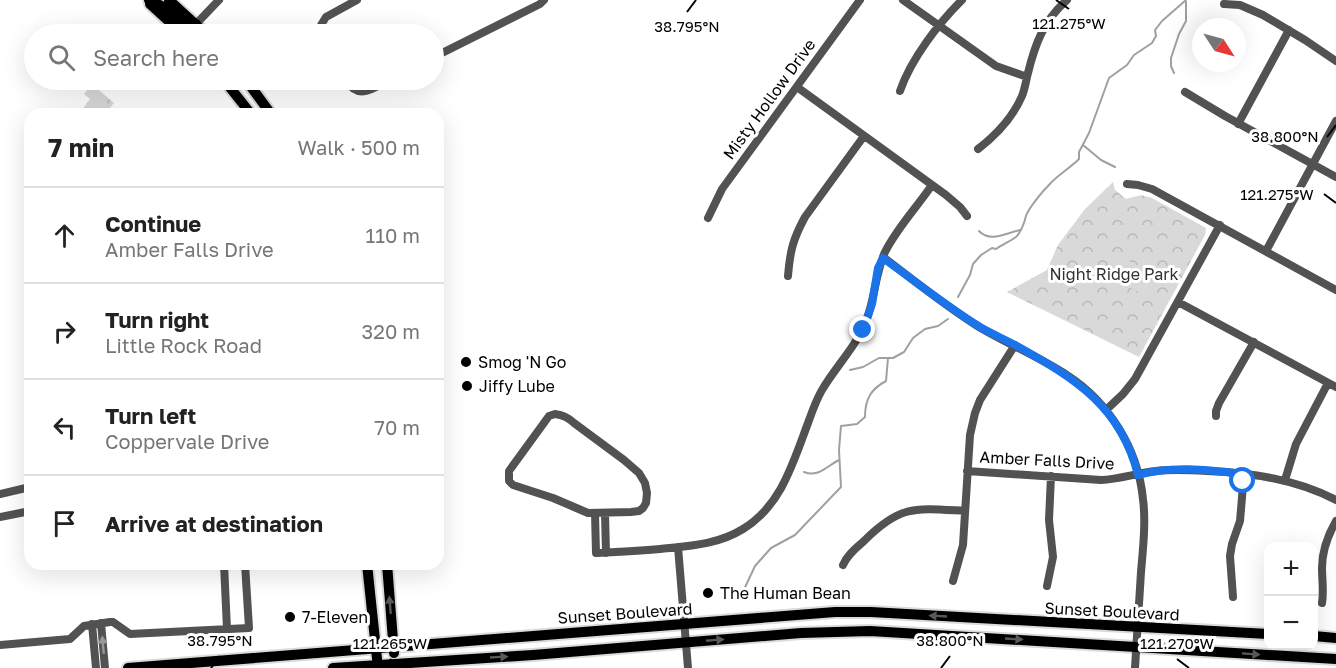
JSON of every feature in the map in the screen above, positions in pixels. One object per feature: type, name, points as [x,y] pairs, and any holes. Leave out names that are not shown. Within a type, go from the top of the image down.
[{"type":"main road","points":[[147,0],[172,11],[188,24]]},
{"type":"main road","points":[[147,0],[174,24]]},
{"type":"main road","points":[[169,0],[191,24]]},
{"type":"main road","points":[[232,90],[246,108]]},
{"type":"main road","points":[[253,90],[267,108]]},
{"type":"main road","points":[[368,570],[378,666]]},
{"type":"main road","points":[[388,570],[395,666]]},
{"type":"main road","name":"Sunset Boulevard","points":[[128,668],[799,614],[871,612],[1264,634]]},
{"type":"main road","name":"Sunset Boulevard","points":[[333,668],[395,666],[801,633],[870,631],[1336,659]]},
{"type":"main road","points":[[1318,636],[1336,638]]},
{"type":"street","points":[[200,24],[219,0]]},
{"type":"street","points":[[322,24],[326,17],[357,0]]},
{"type":"street","points":[[444,52],[544,0]]},
{"type":"street","name":"Misty Hollow Drive","points":[[708,218],[722,189],[860,0]]},
{"type":"street","points":[[903,0],[996,66],[1027,77]]},
{"type":"street","points":[[900,91],[909,68],[939,26],[962,0]]},
{"type":"street","points":[[978,149],[994,136],[1023,95],[1041,32],[1050,17],[1067,0]]},
{"type":"street","points":[[1224,4],[1251,8],[1336,61]]},
{"type":"street","points":[[1238,124],[1289,30]]},
{"type":"street","points":[[796,87],[953,200],[967,216]]},
{"type":"street","points":[[1185,92],[1238,124],[1336,177]]},
{"type":"street","points":[[1266,251],[1336,121]]},
{"type":"street","points":[[788,276],[792,244],[800,226],[864,136]]},
{"type":"street","points":[[1127,184],[1152,189],[1336,290]]},
{"type":"street","points":[[596,513],[596,553],[704,545],[727,537],[753,522],[772,503],[780,491],[822,390],[863,330],[872,304],[878,268],[895,236],[932,185]]},
{"type":"street","points":[[1106,410],[1123,394],[1135,378],[1220,225]]},
{"type":"street","points":[[883,258],[978,326],[1067,375],[1092,395],[1120,430],[1132,453],[1143,498],[1135,668]]},
{"type":"street","points":[[1178,302],[1332,385],[1296,444],[1285,480]]},
{"type":"street","points":[[1216,416],[1220,403],[1254,342]]},
{"type":"street","points":[[953,581],[963,545],[970,435],[975,412],[983,395],[1015,345]]},
{"type":"street","points":[[562,414],[568,417],[629,464],[642,478],[647,498],[643,508],[635,512],[605,513],[579,510],[545,495],[520,489],[509,481],[508,476],[512,466],[549,416],[562,414]]},
{"type":"street","name":"Amber Falls Drive","points":[[967,471],[1101,480],[1115,480],[1168,470],[1244,474],[1285,480],[1336,500]]},
{"type":"street","points":[[1233,597],[1230,556],[1240,521],[1244,474]]},
{"type":"street","points":[[1047,586],[1053,557],[1049,520],[1051,476]]},
{"type":"street","points":[[0,494],[24,488]]},
{"type":"street","points":[[843,566],[850,553],[888,519],[906,511],[925,509],[965,511]]},
{"type":"street","points":[[0,518],[24,512]]},
{"type":"street","points":[[605,513],[606,553]]},
{"type":"street","points":[[1322,603],[1322,559],[1328,537],[1336,521]]},
{"type":"street","points":[[596,536],[606,535]]},
{"type":"street","points":[[678,547],[688,668]]},
{"type":"street","points":[[224,570],[227,629]]},
{"type":"street","points":[[0,645],[70,639],[80,628],[97,623],[113,622],[130,634],[249,628],[245,570]]},
{"type":"street","points":[[96,668],[97,623]]},
{"type":"street","points":[[97,623],[105,668]]},
{"type":"green space","points":[[87,90],[99,90],[114,103],[110,108],[83,108],[90,99],[84,94]]},
{"type":"green space","name":"Night Ridge Park","points":[[1113,182],[1115,190],[1126,199],[1141,195],[1152,198],[1206,228],[1205,235],[1139,357],[1007,292],[1047,270],[1058,245],[1085,209]]},
{"type":"green space","points":[[1127,260],[1157,276],[1146,296],[1116,280]]},
{"type":"waterway","points":[[958,297],[970,275],[973,264],[992,248],[996,249],[1016,237],[1023,227],[1027,213],[1039,196],[1079,159],[1079,152],[1089,133],[1109,78],[1127,65],[1134,55],[1152,43],[1156,36],[1155,30],[1162,21],[1186,0]]},
{"type":"waterway","points":[[1174,73],[1171,58],[1186,21],[1186,2]]},
{"type":"waterway","points":[[1083,145],[1101,160],[1115,167]]},
{"type":"waterway","points":[[979,231],[983,235],[993,237],[1020,230]]},
{"type":"waterway","points":[[850,370],[863,367],[879,358],[893,358],[904,352],[913,338],[925,329],[938,326],[948,319]]},
{"type":"waterway","points":[[741,596],[755,566],[771,548],[795,535],[841,487],[839,450],[841,426],[857,424],[865,417],[870,395],[876,387],[886,381],[888,358]]},
{"type":"waterway","points":[[804,472],[814,474],[839,460]]},
{"type":"place","name":"Smog 'N Go","points":[[466,362]]},
{"type":"place","name":"Jiffy Lube","points":[[467,386]]},
{"type":"place","name":"The Human Bean","points":[[708,593]]},
{"type":"place","name":"7-Eleven","points":[[290,617]]},
{"type":"route","points":[[863,330],[872,304],[878,268],[883,258],[978,326],[1067,375],[1092,395],[1120,430],[1132,453],[1138,475],[1168,470],[1228,472],[1244,474],[1243,481]]}]
